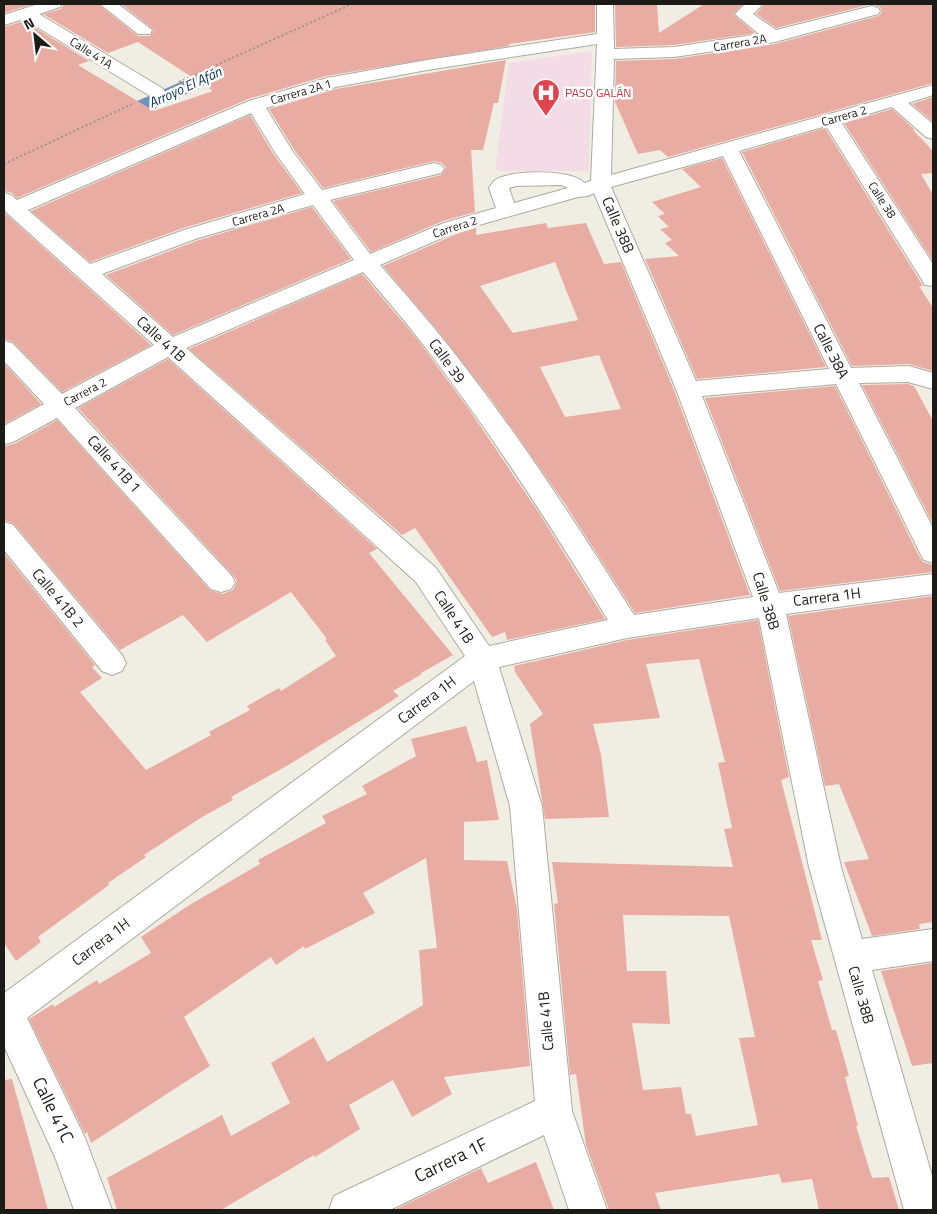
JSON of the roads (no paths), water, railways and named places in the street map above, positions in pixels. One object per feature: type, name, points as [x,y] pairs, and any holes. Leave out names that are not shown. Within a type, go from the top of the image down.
[{"type":"street","points":[[4,20],[54,4]]},
{"type":"street","points":[[108,4],[144,30]]},
{"type":"street","name":"Calle 38B","points":[[605,4],[606,46],[591,189],[688,389],[770,605],[825,867],[923,1210]]},
{"type":"street","points":[[749,9],[775,37]]},
{"type":"street","name":"Carrera 2A","points":[[606,46],[667,54],[775,37],[872,11]]},
{"type":"street","name":"Calle 41A","points":[[26,13],[156,92]]},
{"type":"street","name":"Carrera 2A 1","points":[[9,204],[255,105],[333,82],[427,65],[606,46]]},
{"type":"street","name":"Carrera 2","points":[[4,436],[169,347],[450,227],[591,189],[933,90]]},
{"type":"street","points":[[895,102],[933,133]]},
{"type":"street","name":"Calle 39","points":[[255,105],[285,154],[317,197],[366,262],[427,334],[480,405],[572,538],[627,627]]},
{"type":"street","name":"Calle 38","points":[[831,120],[933,280]]},
{"type":"street","name":"Calle 38A","points":[[729,149],[933,553]]},
{"type":"street","name":"Carrera 2A","points":[[86,273],[191,234],[317,197],[434,169]]},
{"type":"street","points":[[507,212],[498,188],[503,184],[516,180],[564,179],[591,189]]},
{"type":"street","name":"Calle 41B","points":[[9,204],[426,575],[482,659],[526,806],[554,1110],[588,1210]]},
{"type":"street","name":"Calle 41B 1","points":[[4,348],[222,582]]},
{"type":"street","points":[[688,389],[843,376],[909,374],[933,381]]},
{"type":"street","name":"Calle 41B 2","points":[[4,532],[112,663]]},
{"type":"street","name":"Carrera 1H","points":[[5,1013],[482,659],[627,627],[770,605],[933,584]]},
{"type":"street","points":[[850,957],[933,945]]},
{"type":"street","name":"Calle 41C","points":[[5,1013],[72,1151],[93,1210]]},
{"type":"street","name":"Carrera 1F","points":[[348,1210],[554,1110]]},
{"type":"waterway","name":"Arroyo El Afán","points":[[104,124],[240,62]]},
{"type":"place","name":"PASO GALÁN","points":[[546,117]]}]
